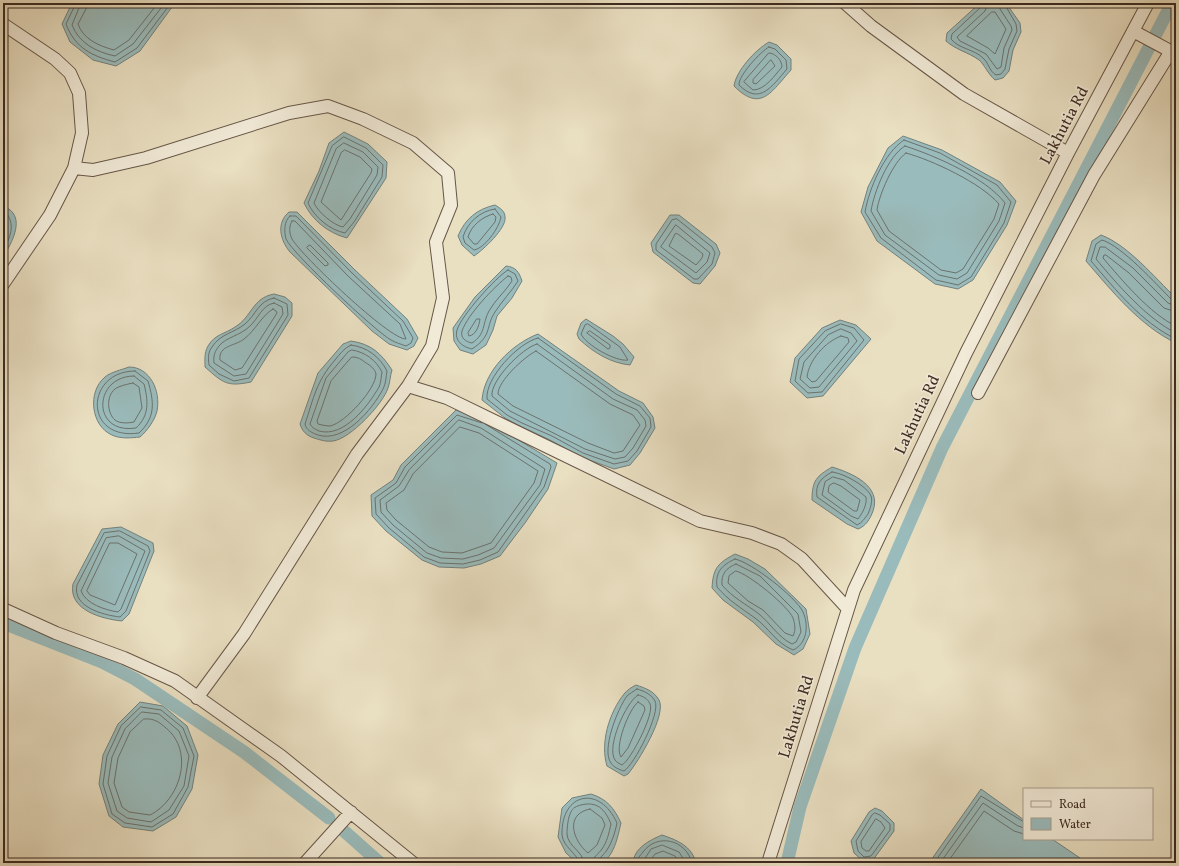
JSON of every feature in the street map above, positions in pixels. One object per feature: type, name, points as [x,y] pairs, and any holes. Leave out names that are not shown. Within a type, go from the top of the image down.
[{"type":"street","points":[[845,3],[872,26],[964,94],[1068,153]]},
{"type":"street","name":"Lakhutia Rd","points":[[768,863],[854,590],[966,353],[1068,153],[1148,3]]},
{"type":"street","points":[[3,24],[55,59],[70,73],[79,93],[82,133],[74,168],[50,215],[3,284]]},
{"type":"street","points":[[978,393],[1094,175],[1174,53],[1133,31]]},
{"type":"street","points":[[74,168],[93,170],[146,158],[289,113],[328,106],[363,119],[412,143],[448,173],[451,205],[436,242],[443,298],[432,346],[408,386],[357,454],[244,634],[197,698]]},
{"type":"street","points":[[408,386],[447,398],[628,488],[700,521],[752,533],[781,544],[802,559],[848,609]]},
{"type":"street","points":[[3,609],[56,633],[124,658],[174,681],[282,756],[413,863]]},
{"type":"street","points":[[305,863],[351,812]]},
{"type":"water","points":[[72,3],[175,3],[140,51],[116,66],[93,60],[70,42],[62,24]]},
{"type":"water","points":[[980,3],[1006,3],[1020,23],[1021,32],[1013,50],[1009,71],[1003,78],[995,80],[979,60],[954,47],[946,41],[947,33]]},
{"type":"water","points":[[769,42],[777,45],[791,59],[791,70],[771,92],[759,99],[751,98],[743,94],[734,86],[738,74],[747,61],[752,55]]},
{"type":"water","points":[[344,132],[368,144],[387,162],[386,178],[347,238],[333,233],[321,225],[311,215],[304,203],[319,171],[329,143]]},
{"type":"water","points":[[903,136],[942,150],[1000,182],[1016,201],[1007,225],[973,280],[958,289],[935,284],[877,241],[861,212],[868,187],[888,148]]},
{"type":"water","points":[[3,205],[13,213],[16,229],[9,247],[3,257]]},
{"type":"water","points":[[495,205],[503,211],[505,222],[494,238],[474,256],[462,245],[458,236],[464,225],[472,216],[483,209]]},
{"type":"water","points":[[289,212],[297,212],[407,319],[418,338],[414,346],[407,350],[389,344],[372,331],[290,252],[284,242],[281,232],[282,221]]},
{"type":"water","points":[[670,215],[679,215],[716,244],[720,253],[715,266],[700,284],[693,283],[653,252],[651,243]]},
{"type":"water","points":[[1101,235],[1121,246],[1131,254],[1176,298],[1176,343],[1150,327],[1127,307],[1086,261],[1092,241]]},
{"type":"water","points":[[506,266],[517,270],[522,281],[512,298],[497,316],[493,330],[486,345],[473,354],[460,350],[454,341],[453,328],[475,297]]},
{"type":"water","points":[[274,294],[285,297],[292,303],[292,316],[251,382],[231,384],[216,377],[205,367],[205,354],[208,346],[214,339],[241,323],[261,299]]},
{"type":"water","points":[[586,319],[623,344],[634,357],[630,365],[609,360],[591,349],[579,339],[577,334],[581,323]]},
{"type":"water","points":[[840,320],[856,325],[871,339],[823,396],[807,398],[790,382],[795,358],[822,328]]},
{"type":"water","points":[[538,334],[619,391],[643,403],[653,417],[655,428],[640,453],[630,465],[614,469],[581,457],[505,418],[482,400],[488,379],[501,360],[519,344]]},
{"type":"water","points":[[351,341],[370,347],[384,359],[392,370],[388,388],[380,403],[357,428],[348,434],[333,441],[324,441],[311,437],[303,431],[300,424],[318,373],[343,344]]},
{"type":"water","points":[[129,367],[143,371],[148,376],[155,388],[158,403],[154,418],[143,435],[140,437],[122,438],[105,431],[96,417],[94,400],[99,383],[107,375]]},
{"type":"water","points":[[456,410],[485,420],[557,463],[548,489],[500,556],[481,564],[464,568],[439,567],[422,560],[386,531],[372,516],[371,495],[393,480],[401,465]]},
{"type":"water","points":[[832,467],[856,477],[869,488],[873,494],[875,502],[872,514],[861,528],[858,529],[847,524],[812,500],[812,493],[816,479]]},
{"type":"water","points":[[121,527],[153,543],[154,551],[129,614],[122,621],[105,618],[88,612],[81,607],[73,593],[73,584],[102,529]]},
{"type":"water","points":[[735,554],[748,559],[765,569],[806,609],[810,634],[803,649],[794,655],[776,644],[753,622],[723,600],[712,588],[715,571],[724,560]]},
{"type":"water","points":[[636,685],[655,694],[659,700],[659,716],[650,738],[633,768],[624,776],[607,766],[605,757],[605,738],[614,710],[624,694]]},
{"type":"water","points":[[140,702],[163,706],[187,726],[198,755],[192,789],[176,817],[153,831],[123,827],[109,816],[99,784],[103,755],[118,724]]},
{"type":"water","points":[[981,789],[1023,819],[1023,840],[1053,840],[1080,858],[1076,863],[929,863]]},
{"type":"water","points":[[591,794],[606,801],[616,813],[621,823],[617,840],[612,852],[604,861],[596,864],[577,863],[566,853],[558,837],[562,808],[572,798]]},
{"type":"water","points":[[875,808],[882,811],[894,823],[894,831],[873,860],[863,861],[854,853],[851,841],[869,812]]},
{"type":"water","points":[[662,835],[683,844],[691,852],[696,863],[633,863],[636,853],[643,845]]},
{"type":"waterway","points":[[787,863],[800,807],[855,648],[942,448],[1172,3]]},
{"type":"waterway","points":[[3,623],[102,662],[135,679],[244,752],[329,818]]},
{"type":"waterway","points":[[344,831],[380,863]]}]
